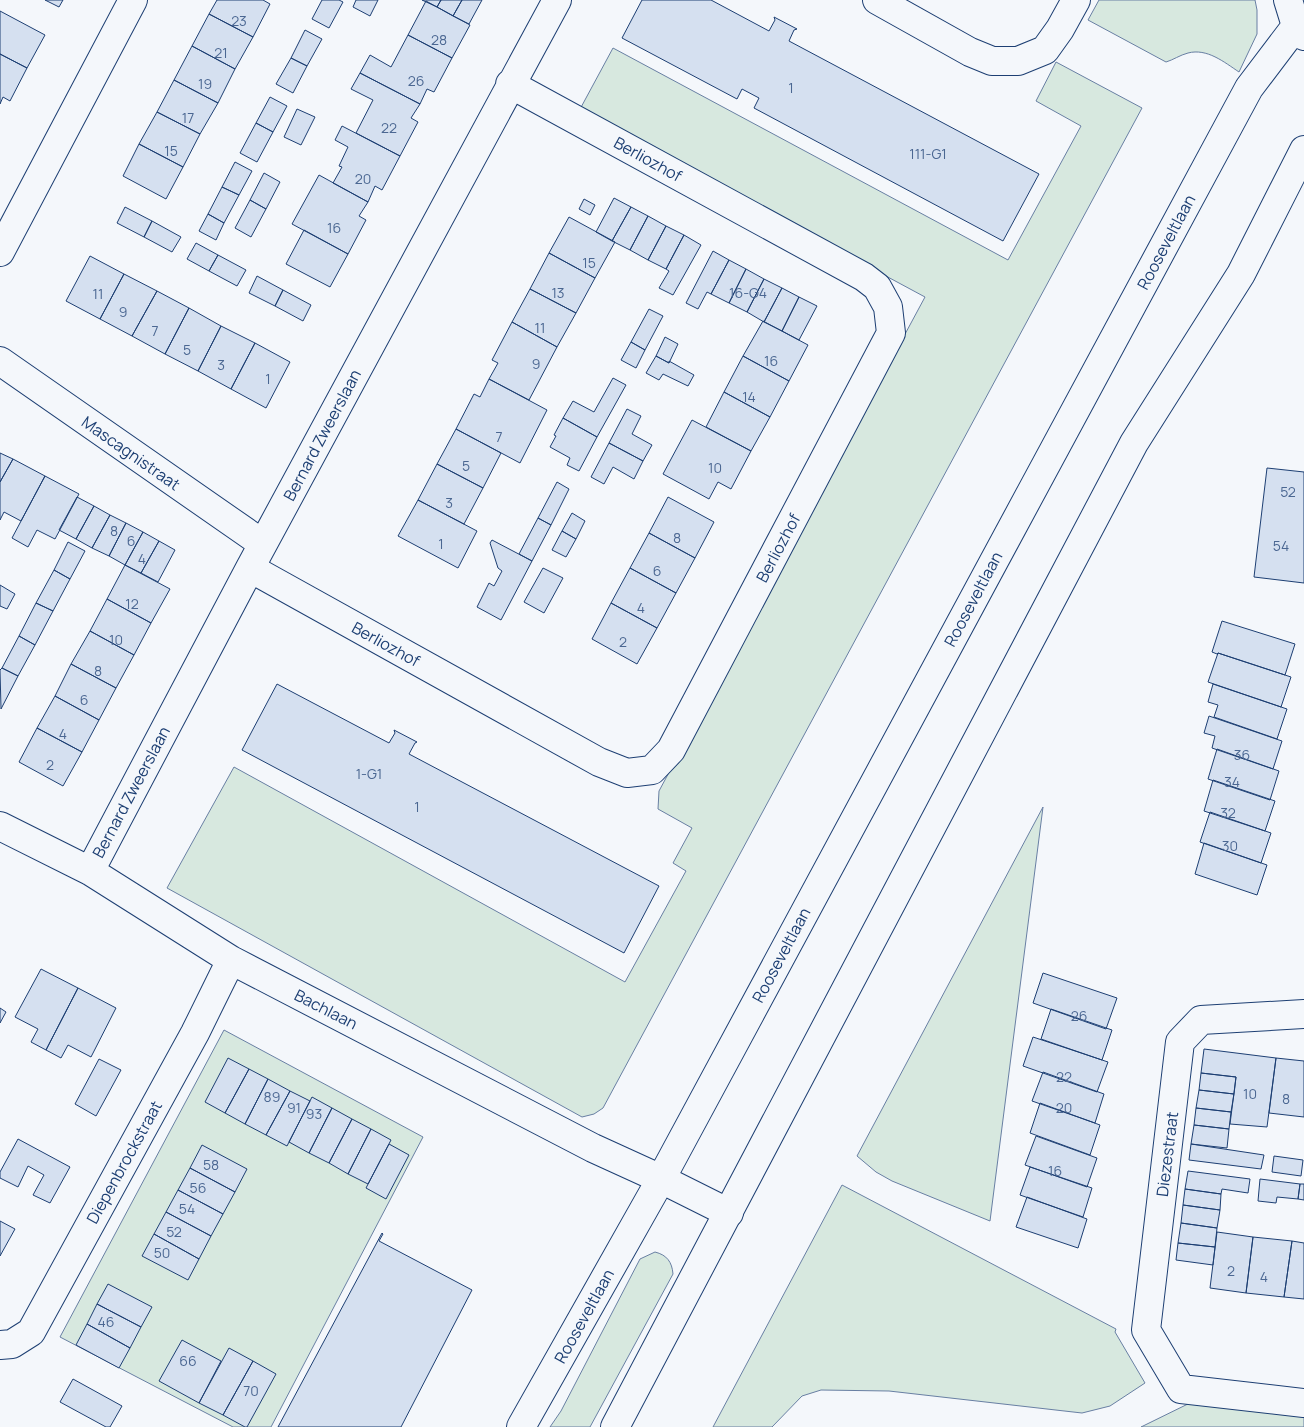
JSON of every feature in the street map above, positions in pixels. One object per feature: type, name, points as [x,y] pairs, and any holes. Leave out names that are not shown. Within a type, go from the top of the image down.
[{"type":"street","points":[[0,252],[133,0]]},
{"type":"street","name":"Bernard Zweerslaan","points":[[90,872],[250,568],[557,0]]},
{"type":"street","points":[[877,0],[970,52],[992,61],[1018,61],[1045,50],[1060,29],[1076,0]]},
{"type":"street","points":[[1288,0],[1300,31]]},
{"type":"street","name":"Rooseveltlaan","points":[[521,1427],[661,1179],[1249,88],[1300,31]]},
{"type":"street","name":"Berliozhof","points":[[250,568],[599,762],[627,773],[652,770],[671,750],[891,333],[888,307],[877,287],[864,277],[510,84]]},
{"type":"street","points":[[615,1427],[1134,443],[1241,274],[1304,150]]},
{"type":"street","name":"Mascagnistraat","points":[[0,361],[263,544]]},
{"type":"street","name":"Bachlaan","points":[[0,826],[90,872],[231,960],[593,1148],[661,1179]]},
{"type":"street","name":"Diepenbrockstraat","points":[[0,1345],[12,1344],[31,1332],[190,1042],[231,960]]},
{"type":"street","name":"Diezestraat","points":[[1304,1014],[1201,1020],[1180,1042],[1146,1330],[1181,1389],[1304,1403]]},
{"type":"street","points":[[661,1179],[729,1213]]},
{"type":"shaded area","points":[[1099,0],[1255,0],[1257,34],[1239,72],[1215,57],[1202,52],[1188,53],[1166,62],[1088,20]]},
{"type":"shaded area","points":[[613,48],[1008,260],[1081,126],[1036,101],[1056,62],[1142,108],[603,1108],[594,1114],[582,1117],[167,888],[234,767],[625,982],[686,871],[673,863],[692,828],[658,809],[659,791],[925,297],[579,111]]},
{"type":"shaded area","points":[[1043,807],[990,1221],[892,1181],[876,1172],[857,1156]]},
{"type":"shaded area","points":[[224,1030],[423,1137],[271,1427],[233,1427],[60,1337]]},
{"type":"shaded area","points":[[842,1185],[1116,1329],[1115,1332],[1145,1383],[1110,1406],[1082,1413],[889,1391],[821,1390],[802,1396],[772,1427],[713,1427]]},
{"type":"shaded area","points":[[655,1252],[663,1255],[668,1260],[673,1274],[590,1427],[550,1427],[561,1411],[640,1259]]},
{"type":"shaded area","points":[[1196,1400],[1304,1413],[1304,1427],[1141,1427]]},
{"type":"building","points":[[45,0],[63,0],[59,7]]},
{"type":"building","points":[[217,0],[263,0],[270,4],[253,37],[209,14]]},
{"type":"building","points":[[322,0],[339,0],[343,2],[329,28],[312,19]]},
{"type":"building","points":[[356,0],[378,0],[370,16],[353,7]]},
{"type":"building","points":[[422,0],[441,0],[437,7]]},
{"type":"building","points":[[441,0],[462,0],[453,16],[437,7]]},
{"type":"building","points":[[462,0],[482,0],[469,24],[453,16]]},
{"type":"building","points":[[642,0],[711,0],[769,31],[775,20],[774,17],[797,29],[794,30],[789,41],[1039,174],[1003,241],[754,108],[759,98],[742,89],[737,99],[622,38]]},
{"type":"building","points":[[426,1],[470,25],[452,58],[408,35]]},
{"type":"building","points":[[0,11],[45,35],[27,68],[0,54]]},
{"type":"building","points":[[209,14],[253,37],[235,69],[192,46]]},
{"type":"building","points":[[305,30],[322,39],[307,66],[291,58]]},
{"type":"building","points":[[408,35],[452,58],[434,92],[427,89],[420,104],[360,73],[370,55],[391,67]]},
{"type":"building","points":[[192,46],[235,69],[218,103],[174,80]]},
{"type":"building","points":[[0,54],[27,68],[10,101],[3,97],[0,104]]},
{"type":"building","points":[[291,58],[307,66],[293,93],[276,84]]},
{"type":"building","points":[[360,73],[420,104],[411,118],[418,122],[400,156],[356,133],[373,100],[351,89]]},
{"type":"building","points":[[174,80],[218,103],[200,134],[157,112]]},
{"type":"building","points":[[270,97],[287,106],[273,132],[256,123]]},
{"type":"building","points":[[297,109],[315,117],[301,145],[284,137]]},
{"type":"building","points":[[157,112],[200,134],[183,167],[139,144]]},
{"type":"building","points":[[256,123],[273,132],[257,162],[240,153]]},
{"type":"building","points":[[342,126],[400,156],[382,190],[375,186],[368,202],[333,183],[342,167],[339,166],[348,147],[335,140]]},
{"type":"building","points":[[139,144],[183,167],[166,199],[123,176]]},
{"type":"building","points":[[235,162],[252,171],[239,195],[222,187]]},
{"type":"building","points":[[264,173],[280,182],[266,209],[250,200]]},
{"type":"building","points":[[319,175],[368,202],[359,216],[366,220],[348,254],[292,224]]},
{"type":"building","points":[[222,187],[239,195],[224,223],[208,214]]},
{"type":"building","points":[[614,198],[631,207],[612,241],[596,232]]},
{"type":"building","points":[[584,199],[595,205],[590,215],[579,209]]},
{"type":"building","points":[[250,200],[266,209],[251,237],[235,228]]},
{"type":"building","points":[[125,207],[152,221],[144,237],[117,223]]},
{"type":"building","points":[[631,207],[648,216],[630,250],[612,241]]},
{"type":"building","points":[[208,214],[224,223],[216,240],[199,231]]},
{"type":"building","points":[[648,216],[666,226],[648,260],[630,250]]},
{"type":"building","points":[[569,217],[615,242],[595,278],[549,253]]},
{"type":"building","points":[[152,221],[181,237],[172,252],[144,237]]},
{"type":"building","points":[[666,226],[684,235],[666,269],[648,260]]},
{"type":"building","points":[[304,230],[348,254],[330,287],[286,264]]},
{"type":"building","points":[[684,235],[701,245],[673,295],[659,288],[669,271],[666,269]]},
{"type":"building","points":[[196,243],[218,255],[209,271],[187,259]]},
{"type":"building","points":[[713,251],[729,260],[711,294],[707,292],[698,309],[686,303]]},
{"type":"building","points":[[549,253],[595,278],[576,313],[530,289]]},
{"type":"building","points":[[218,255],[246,270],[237,286],[209,271]]},
{"type":"building","points":[[90,256],[124,274],[100,319],[66,301]]},
{"type":"building","points":[[729,260],[746,269],[729,303],[711,294]]},
{"type":"building","points":[[746,269],[764,279],[747,312],[729,303]]},
{"type":"building","points":[[124,274],[157,291],[132,336],[100,319]]},
{"type":"building","points":[[257,276],[283,290],[275,306],[249,293]]},
{"type":"building","points":[[764,279],[782,288],[764,322],[747,312]]},
{"type":"building","points":[[782,288],[799,297],[782,331],[764,322]]},
{"type":"building","points":[[530,289],[576,313],[557,347],[512,322]]},
{"type":"building","points":[[283,290],[311,305],[303,321],[275,306]]},
{"type":"building","points":[[157,291],[189,308],[165,354],[132,336]]},
{"type":"building","points":[[799,297],[817,306],[799,340],[782,331]]},
{"type":"building","points":[[189,308],[221,326],[198,371],[165,354]]},
{"type":"building","points":[[649,309],[663,316],[645,350],[631,342]]},
{"type":"building","points":[[763,321],[808,345],[789,381],[743,356]]},
{"type":"building","points":[[512,322],[557,347],[529,400],[489,379],[498,363],[492,360]]},
{"type":"building","points":[[221,326],[255,343],[231,389],[198,371]]},
{"type":"building","points":[[665,337],[678,344],[669,363],[656,356]]},
{"type":"building","points":[[631,342],[645,350],[636,368],[621,360]]},
{"type":"building","points":[[255,343],[290,362],[266,408],[231,389]]},
{"type":"building","points":[[656,356],[694,375],[688,386],[663,374],[659,380],[646,373]]},
{"type":"building","points":[[743,356],[789,381],[770,417],[724,392]]},
{"type":"building","points":[[613,378],[626,385],[597,437],[563,418],[573,401],[594,412]]},
{"type":"building","points":[[489,379],[547,410],[520,463],[456,429],[474,394],[480,397]]},
{"type":"building","points":[[724,392],[770,417],[751,451],[706,427]]},
{"type":"building","points":[[627,409],[641,416],[632,434],[652,445],[643,461],[609,443]]},
{"type":"building","points":[[563,418],[597,437],[579,471],[567,465],[570,458],[550,447]]},
{"type":"building","points":[[692,420],[751,451],[731,489],[718,482],[709,499],[663,474]]},
{"type":"building","points":[[456,429],[501,453],[483,488],[437,464]]},
{"type":"building","points":[[609,443],[643,461],[634,479],[613,467],[604,484],[591,477]]},
{"type":"building","points":[[0,453],[13,459],[0,482]]},
{"type":"building","points":[[13,459],[45,476],[21,521],[4,512],[0,520],[0,482]]},
{"type":"building","points":[[437,464],[483,488],[464,524],[418,500]]},
{"type":"building","points":[[1267,468],[1304,472],[1304,583],[1254,577]]},
{"type":"building","points":[[45,476],[79,494],[55,539],[37,530],[28,547],[12,538]]},
{"type":"building","points":[[557,482],[569,489],[551,525],[538,518]]},
{"type":"building","points":[[77,497],[94,506],[76,539],[59,530]]},
{"type":"building","points":[[668,497],[714,522],[695,558],[649,533]]},
{"type":"building","points":[[418,500],[477,531],[458,568],[398,536]]},
{"type":"building","points":[[94,506],[110,515],[92,548],[76,539]]},
{"type":"building","points":[[572,513],[585,521],[576,539],[562,531]]},
{"type":"building","points":[[110,515],[126,523],[109,556],[92,548]]},
{"type":"building","points":[[538,518],[551,525],[532,561],[519,554]]},
{"type":"building","points":[[126,523],[143,532],[125,565],[109,556]]},
{"type":"building","points":[[562,531],[576,539],[566,557],[552,550]]},
{"type":"building","points":[[143,532],[159,541],[141,573],[125,565]]},
{"type":"building","points":[[649,533],[695,558],[676,593],[630,568]]},
{"type":"building","points":[[492,540],[532,561],[501,620],[477,607],[489,583],[494,586],[502,571],[498,568],[490,543]]},
{"type":"building","points":[[159,541],[175,550],[158,582],[141,573]]},
{"type":"building","points":[[68,542],[85,551],[70,579],[54,570]]},
{"type":"building","points":[[125,565],[170,589],[151,623],[107,599]]},
{"type":"building","points":[[543,568],[563,578],[544,613],[524,602]]},
{"type":"building","points":[[630,568],[676,593],[657,628],[611,603]]},
{"type":"building","points":[[54,570],[70,579],[53,611],[36,603]]},
{"type":"building","points":[[0,585],[15,594],[7,609],[0,606]]},
{"type":"building","points":[[107,599],[151,623],[134,655],[90,631]]},
{"type":"building","points":[[36,603],[53,611],[35,645],[19,636]]},
{"type":"building","points":[[611,603],[657,628],[637,664],[592,639]]},
{"type":"building","points":[[1222,621],[1295,644],[1285,675],[1212,652]]},
{"type":"building","points":[[90,631],[134,655],[116,688],[71,664]]},
{"type":"building","points":[[19,636],[35,645],[18,676],[2,668]]},
{"type":"building","points":[[1218,653],[1291,677],[1281,707],[1208,682]]},
{"type":"building","points":[[71,664],[116,688],[99,720],[55,696]]},
{"type":"building","points":[[2,668],[18,676],[1,709],[0,670]]},
{"type":"building","points":[[277,684],[389,743],[395,733],[394,730],[417,742],[409,754],[659,886],[624,953],[242,750]]},
{"type":"building","points":[[1213,684],[1287,709],[1277,739],[1214,717],[1218,705],[1208,702]]},
{"type":"building","points":[[55,696],[99,720],[82,752],[37,728]]},
{"type":"building","points":[[1209,716],[1282,741],[1273,769],[1212,748],[1215,736],[1204,733]]},
{"type":"building","points":[[37,728],[82,752],[63,786],[19,762]]},
{"type":"building","points":[[1217,749],[1279,771],[1270,800],[1208,779]]},
{"type":"building","points":[[1213,780],[1275,801],[1265,831],[1204,811]]},
{"type":"building","points":[[1210,812],[1271,833],[1261,863],[1200,842]]},
{"type":"building","points":[[1204,843],[1267,865],[1257,895],[1195,874]]},
{"type":"building","points":[[41,969],[78,988],[46,1050],[31,1042],[38,1029],[15,1017]]},
{"type":"building","points":[[1043,973],[1117,998],[1106,1029],[1033,1003]]},
{"type":"building","points":[[78,988],[116,1008],[91,1057],[68,1045],[61,1058],[46,1050]]},
{"type":"building","points":[[0,1008],[6,1012],[0,1023]]},
{"type":"building","points":[[1051,1009],[1112,1030],[1102,1060],[1041,1039]]},
{"type":"building","points":[[1033,1037],[1108,1062],[1097,1092],[1023,1066]]},
{"type":"building","points":[[1204,1049],[1276,1058],[1267,1127],[1230,1124],[1236,1077],[1201,1073]]},
{"type":"building","points":[[228,1058],[249,1069],[225,1113],[205,1102]]},
{"type":"building","points":[[1276,1058],[1304,1061],[1304,1117],[1269,1113]]},
{"type":"building","points":[[99,1059],[121,1070],[96,1116],[75,1104]]},
{"type":"building","points":[[249,1069],[268,1079],[245,1124],[225,1113]]},
{"type":"building","points":[[1043,1072],[1104,1094],[1095,1123],[1032,1101]]},
{"type":"building","points":[[1201,1073],[1236,1077],[1234,1094],[1199,1090]]},
{"type":"building","points":[[268,1079],[290,1091],[266,1135],[245,1124]]},
{"type":"building","points":[[1199,1090],[1234,1094],[1231,1112],[1196,1108]]},
{"type":"building","points":[[290,1091],[310,1101],[287,1146],[266,1135]]},
{"type":"building","points":[[312,1097],[332,1108],[309,1153],[289,1142]]},
{"type":"building","points":[[1040,1103],[1100,1125],[1090,1155],[1030,1133]]},
{"type":"building","points":[[332,1108],[352,1119],[329,1163],[309,1153]]},
{"type":"building","points":[[1196,1108],[1231,1112],[1229,1129],[1194,1125]]},
{"type":"building","points":[[352,1119],[371,1129],[348,1174],[329,1163]]},
{"type":"building","points":[[1194,1125],[1229,1129],[1227,1148],[1191,1144]]},
{"type":"building","points":[[371,1129],[391,1140],[368,1184],[348,1174]]},
{"type":"building","points":[[1036,1136],[1097,1158],[1087,1187],[1025,1165]]},
{"type":"building","points":[[18,1139],[70,1167],[50,1203],[33,1195],[44,1175],[28,1166],[18,1187],[0,1178],[0,1172]]},
{"type":"building","points":[[389,1144],[409,1155],[386,1199],[366,1188]]},
{"type":"building","points":[[1191,1144],[1264,1155],[1261,1169],[1189,1160]]},
{"type":"building","points":[[202,1145],[247,1169],[235,1192],[190,1168]]},
{"type":"building","points":[[1274,1156],[1303,1160],[1301,1176],[1272,1172]]},
{"type":"building","points":[[1030,1167],[1092,1188],[1083,1217],[1020,1195]]},
{"type":"building","points":[[190,1168],[235,1192],[223,1214],[178,1190]]},
{"type":"building","points":[[1188,1171],[1250,1179],[1248,1193],[1222,1189],[1221,1194],[1185,1189]]},
{"type":"building","points":[[1260,1179],[1300,1184],[1298,1199],[1277,1197],[1276,1203],[1258,1201]]},
{"type":"building","points":[[1300,1184],[1304,1184],[1304,1200],[1298,1199]]},
{"type":"building","points":[[1185,1189],[1221,1194],[1220,1210],[1183,1205]]},
{"type":"building","points":[[178,1190],[223,1214],[211,1236],[166,1212]]},
{"type":"building","points":[[1027,1197],[1087,1219],[1078,1248],[1016,1227]]},
{"type":"building","points":[[1183,1205],[1220,1210],[1217,1228],[1181,1223]]},
{"type":"building","points":[[166,1212],[211,1236],[199,1259],[154,1234]]},
{"type":"building","points":[[0,1221],[15,1229],[0,1256]]},
{"type":"building","points":[[1181,1223],[1217,1228],[1215,1247],[1178,1243]]},
{"type":"building","points":[[1217,1232],[1253,1237],[1246,1293],[1210,1288]]},
{"type":"building","points":[[382,1233],[379,1241],[472,1290],[401,1427],[278,1427]]},
{"type":"building","points":[[154,1234],[199,1259],[188,1280],[142,1256]]},
{"type":"building","points":[[1253,1237],[1292,1241],[1284,1297],[1246,1293]]},
{"type":"building","points":[[1292,1241],[1304,1243],[1304,1299],[1284,1297]]},
{"type":"building","points":[[1178,1243],[1215,1247],[1213,1265],[1176,1260]]},
{"type":"building","points":[[108,1284],[152,1307],[141,1327],[97,1304]]},
{"type":"building","points":[[97,1304],[141,1327],[130,1348],[87,1324]]},
{"type":"building","points":[[87,1324],[130,1348],[119,1368],[76,1345]]},
{"type":"building","points":[[182,1340],[221,1361],[199,1403],[159,1381]]},
{"type":"building","points":[[229,1348],[253,1361],[223,1415],[199,1403]]},
{"type":"building","points":[[253,1361],[276,1374],[247,1427],[245,1427],[223,1415]]},
{"type":"building","points":[[73,1379],[122,1406],[110,1427],[106,1427],[60,1402]]}]
